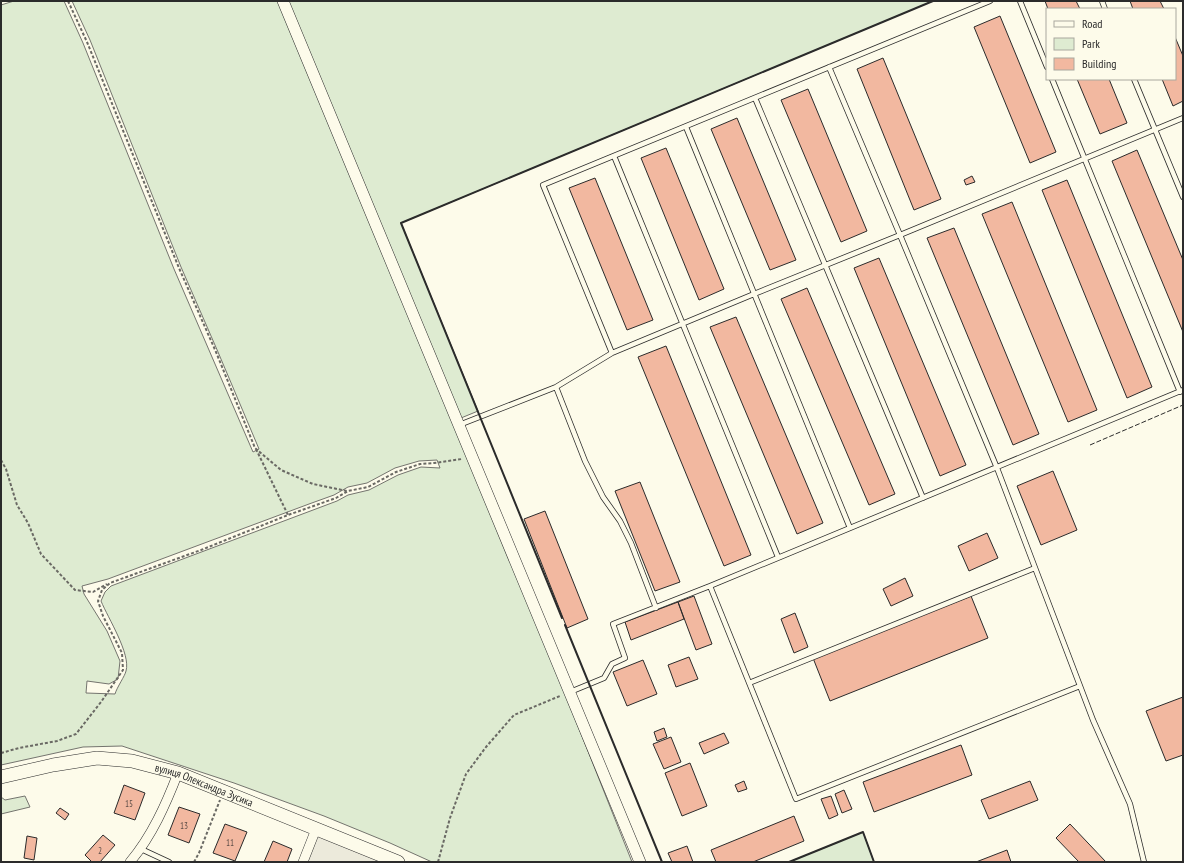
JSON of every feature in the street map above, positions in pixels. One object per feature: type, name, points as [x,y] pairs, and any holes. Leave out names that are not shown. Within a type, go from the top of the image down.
[{"type":"main road","name":"вулиця Олександра Зусика","points":[[1,777],[53,765],[97,758],[132,761],[178,773],[398,862]]},
{"type":"street","points":[[283,1],[640,862]]},
{"type":"street","points":[[130,862],[141,849],[166,803],[178,773]]},
{"type":"street","points":[[303,862],[316,829]]},
{"type":"lane","points":[[612,352],[543,186],[990,1]]},
{"type":"lane","points":[[1020,1],[1046,65]]},
{"type":"lane","points":[[829,67],[997,468],[1093,720],[1130,804],[1144,862]]},
{"type":"lane","points":[[570,692],[604,678],[612,664],[625,658],[613,624],[710,586],[1182,391],[1052,80]]},
{"type":"lane","points":[[1134,80],[1183,197]]},
{"type":"lane","points":[[755,98],[923,498]]},
{"type":"lane","points":[[459,425],[556,387],[612,352],[1183,118]]},
{"type":"lane","points":[[686,126],[850,528]]},
{"type":"lane","points":[[614,156],[778,558]]},
{"type":"lane","points":[[556,387],[603,497],[620,521],[631,543],[656,608]]},
{"type":"lane","points":[[749,683],[1035,568]]},
{"type":"lane","points":[[710,586],[796,798],[1080,686]]},
{"type":"lane","points":[[141,849],[169,862]]},
{"type":"path","points":[[68,1],[87,42],[173,254],[216,352],[255,448],[288,515]]},
{"type":"path","points":[[255,448],[281,470],[313,484],[348,491]]},
{"type":"path","points":[[1,460],[8,475],[17,505],[28,523],[41,554],[75,590],[93,592],[110,583],[336,498],[348,491],[368,486],[396,472],[420,464],[472,457]]},
{"type":"path","points":[[1,753],[58,741],[76,734],[101,702],[123,670],[122,653],[103,616],[98,601],[102,590],[110,583]]},
{"type":"path","points":[[438,862],[450,818],[466,774],[486,747],[514,715],[570,692]]},
{"type":"path","points":[[194,862],[199,853],[223,791]]},
{"type":"green space","points":[[14,1],[64,1],[83,43],[174,269],[253,452],[259,449],[181,267],[90,40],[72,1],[280,1],[541,633],[632,862],[432,862],[324,816],[234,783],[122,746],[83,747],[1,765],[1,5]],"holes":[[[437,460],[440,468],[421,467],[398,475],[369,490],[348,495],[337,501],[111,586],[105,592],[101,601],[122,646],[127,664],[126,671],[115,694],[86,693],[87,681],[109,684],[118,679],[120,661],[107,631],[84,594],[82,586],[108,579],[334,495],[348,487],[367,483],[395,468],[419,461]]]},
{"type":"green space","points":[[288,1],[933,1],[401,223],[478,411],[461,418]]},
{"type":"green space","points":[[25,796],[30,807],[1,814],[1,797],[5,800]]},
{"type":"green space","points":[[863,832],[874,862],[789,862]]},
{"type":"shaded area","points":[[317,833],[387,862],[305,862]]},
{"type":"building","points":[[1045,1],[1076,1],[1080,8],[1048,8]]},
{"type":"building","points":[[1130,1],[1160,1],[1164,8],[1133,8]]},
{"type":"building","points":[[1000,16],[1056,152],[1030,163],[974,27]]},
{"type":"building","points":[[1176,39],[1183,56],[1183,101],[1173,106],[1162,80],[1176,80]]},
{"type":"building","points":[[883,58],[941,199],[914,210],[857,69]]},
{"type":"building","points":[[1077,80],[1109,80],[1127,123],[1100,134]]},
{"type":"building","points":[[808,89],[867,231],[841,242],[781,100]]},
{"type":"building","points":[[737,118],[796,260],[770,270],[711,129]]},
{"type":"building","points":[[666,148],[724,289],[699,300],[641,158]]},
{"type":"building","points":[[1137,150],[1183,260],[1183,332],[1112,161]]},
{"type":"building","points":[[972,176],[975,182],[966,185],[964,180]]},
{"type":"building","points":[[595,178],[653,320],[627,330],[569,188]]},
{"type":"building","points":[[1067,180],[1152,387],[1127,398],[1042,190]]},
{"type":"building","points":[[1012,202],[1097,410],[1068,422],[982,214]]},
{"type":"building","points":[[954,228],[1039,434],[1013,445],[927,238]]},
{"type":"building","points":[[879,258],[966,465],[940,476],[854,268]]},
{"type":"building","points":[[807,288],[895,494],[869,505],[781,299]]},
{"type":"building","points":[[736,317],[823,523],[797,534],[710,327]]},
{"type":"building","points":[[666,346],[751,555],[724,566],[638,357]]},
{"type":"building","points":[[1053,471],[1077,530],[1041,545],[1017,486]]},
{"type":"building","points":[[640,482],[680,582],[655,591],[615,491]]},
{"type":"building","points":[[545,511],[588,619],[567,628],[524,519]]},
{"type":"building","points":[[987,533],[998,558],[969,571],[958,546]]},
{"type":"building","points":[[905,578],[913,596],[891,606],[883,589]]},
{"type":"building","points":[[694,596],[712,644],[696,650],[678,602]]},
{"type":"building","points":[[971,596],[988,638],[830,701],[813,658]]},
{"type":"building","points":[[678,602],[684,619],[631,640],[625,622]]},
{"type":"building","points":[[795,613],[808,647],[794,653],[781,619]]},
{"type":"building","points":[[689,657],[698,679],[676,687],[668,665]]},
{"type":"building","points":[[643,660],[657,694],[627,706],[613,672]]},
{"type":"building","points":[[1183,697],[1183,755],[1166,761],[1146,711]]},
{"type":"building","points":[[664,728],[667,737],[657,741],[654,732]]},
{"type":"building","points":[[724,733],[729,743],[704,754],[699,743]]},
{"type":"building","points":[[671,737],[681,762],[664,769],[653,744]]},
{"type":"building","points":[[961,745],[972,775],[874,812],[863,782]]},
{"type":"building","points":[[690,763],[707,806],[682,816],[665,773]]},
{"type":"building","points":[[744,781],[747,789],[738,792],[735,785]]},
{"type":"building","points":[[1030,781],[1038,800],[989,819],[981,800]]},
{"type":"building","points":[[124,785],[145,793],[135,820],[114,813]]},
{"type":"building","points":[[844,790],[852,809],[842,813],[835,794]]},
{"type":"building","points":[[831,796],[838,815],[829,819],[821,799]]},
{"type":"building","points":[[179,807],[200,814],[189,843],[168,835]]},
{"type":"building","points":[[60,808],[69,814],[65,820],[56,813]]},
{"type":"building","points":[[794,816],[804,841],[753,862],[716,862],[711,850]]},
{"type":"building","points":[[225,824],[247,832],[235,861],[213,853]]},
{"type":"building","points":[[1070,824],[1106,862],[1079,862],[1056,838]]},
{"type":"building","points":[[103,835],[115,845],[100,862],[92,862],[85,855]]},
{"type":"building","points":[[27,836],[37,838],[34,860],[24,858]]},
{"type":"building","points":[[273,841],[292,849],[287,862],[264,862]]},
{"type":"building","points":[[687,846],[693,862],[672,862],[668,853]]},
{"type":"building","points":[[1007,850],[1011,862],[976,862]]},
{"type":"fence","points":[[1090,445],[1183,405]]},
{"type":"wall","points":[[562,618],[401,223],[933,1]]},
{"type":"wall","points":[[565,625],[662,862]]},
{"type":"wall","points":[[789,862],[863,832],[874,862]]}]
